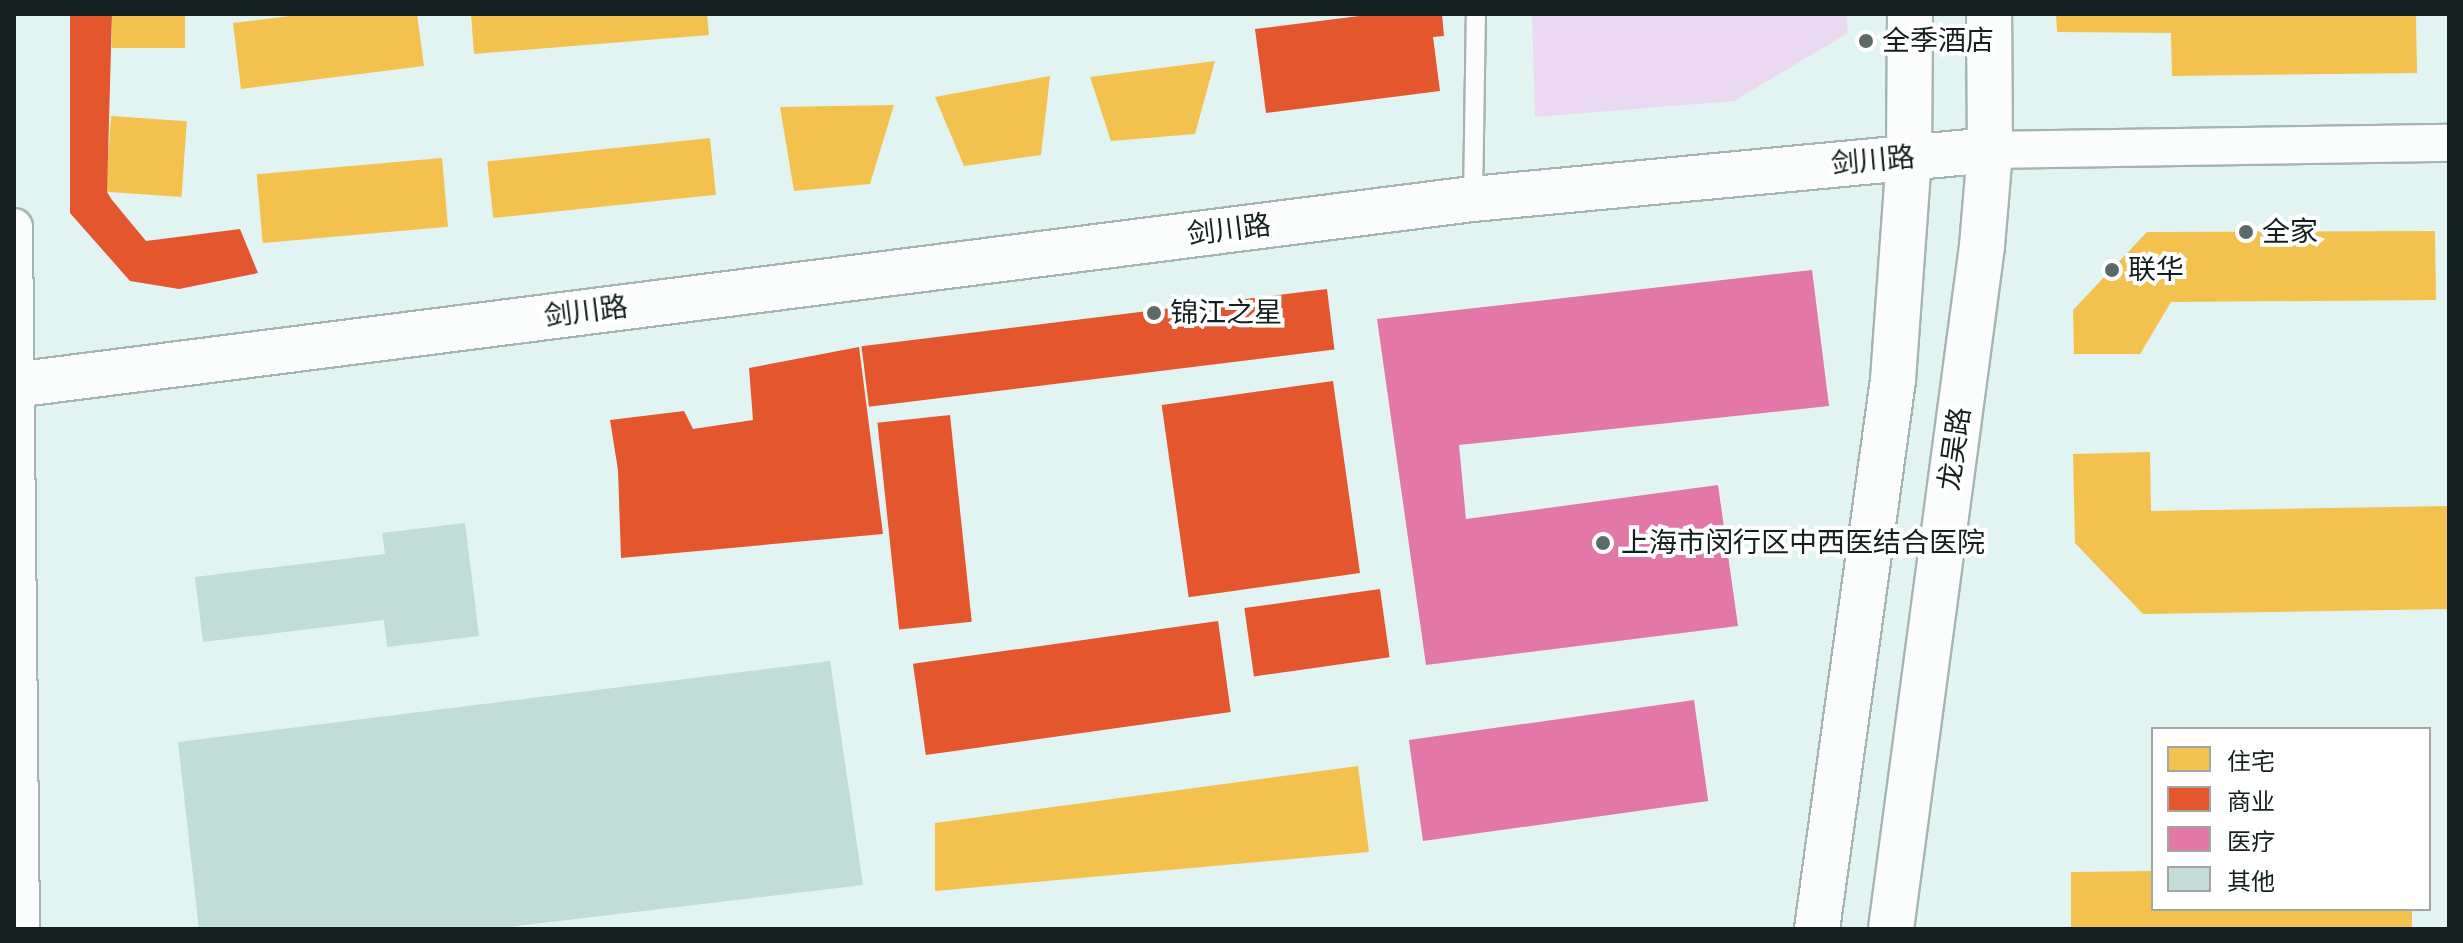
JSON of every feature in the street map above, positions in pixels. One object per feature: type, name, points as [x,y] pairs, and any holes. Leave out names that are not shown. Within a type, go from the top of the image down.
[{"type":"main road","points":[[1817,929],[1893,380],[1909,158],[1910,14]]},
{"type":"main road","name":"龙吴路","points":[[1891,929],[1990,150],[1989,14]]},
{"type":"main road","name":"剑川路","points":[[15,385],[1473,199],[1990,150]]},
{"type":"street","name":"剑川路","points":[[1990,150],[2449,143]]},
{"type":"street","points":[[14,227],[21,929]]},
{"type":"lane","points":[[1473,199],[1476,14]]},
{"type":"shaded area","points":[[1532,14],[1846,14],[1848,33],[1734,101],[1535,117]]},
{"type":"building: 住宅","points":[[112,14],[185,14],[185,48],[112,48]]},
{"type":"building: 住宅","points":[[306,14],[417,14],[424,66],[241,89],[233,23]]},
{"type":"building: 住宅","points":[[471,14],[707,14],[709,35],[474,54]]},
{"type":"building: 住宅","points":[[2056,14],[2416,14],[2417,73],[2172,76],[2171,33],[2057,32]]},
{"type":"building: 住宅","points":[[1215,61],[1195,134],[1111,141],[1090,77]]},
{"type":"building: 住宅","points":[[1050,76],[1041,155],[964,166],[935,97]]},
{"type":"building: 住宅","points":[[894,105],[870,184],[794,191],[780,107]]},
{"type":"building: 住宅","points":[[111,116],[187,121],[182,197],[106,192]]},
{"type":"building: 住宅","points":[[710,138],[716,195],[493,218],[487,161]]},
{"type":"building: 住宅","points":[[442,158],[448,227],[263,243],[257,174]]},
{"type":"building: 住宅","points":[[2435,231],[2436,300],[2171,302],[2140,354],[2074,354],[2073,310],[2147,232]]},
{"type":"building: 住宅","points":[[2150,452],[2151,511],[2449,506],[2449,609],[2143,614],[2075,543],[2073,454]]},
{"type":"building: 住宅","points":[[1358,766],[1369,852],[935,891],[935,823]]},
{"type":"building: 住宅","points":[[2151,871],[2151,911],[2412,911],[2412,929],[2071,929],[2071,872]]},
{"type":"building: 商业","points":[[70,14],[112,14],[107,192],[112,200],[146,241],[240,229],[258,273],[179,289],[130,281],[70,213]]},
{"type":"building: 商业","points":[[1375,14],[1442,14],[1444,36],[1433,37],[1440,91],[1266,113],[1255,29]]},
{"type":"building: 商业","points":[[1327,289],[1334,350],[869,407],[861,346]]},
{"type":"building: 商业","points":[[859,347],[883,534],[621,558],[618,470],[610,420],[684,411],[693,429],[753,420],[749,368]]},
{"type":"building: 商业","points":[[1333,381],[1360,573],[1189,597],[1162,405]]},
{"type":"building: 商业","points":[[950,415],[972,622],[899,629],[877,423]]},
{"type":"building: 商业","points":[[1380,589],[1390,657],[1254,676],[1244,608]]},
{"type":"building: 商业","points":[[1218,621],[1231,712],[926,755],[913,664]]},
{"type":"building: 医疗","points":[[1812,270],[1829,406],[1459,445],[1466,519],[1718,485],[1738,626],[1426,665],[1377,319]]},
{"type":"building: 医疗","points":[[1694,700],[1708,801],[1423,841],[1409,740]]},
{"type":"building: 其他","points":[[465,523],[479,636],[387,647],[384,620],[203,642],[195,577],[385,554],[382,533]]},
{"type":"building: 其他","points":[[830,661],[863,885],[491,929],[199,929],[178,742]]},
{"type":"place","name":"全季酒店","points":[[1866,41]]},
{"type":"place","name":"全家","points":[[2246,232]]},
{"type":"place","name":"联华","points":[[2112,270]]},
{"type":"place","name":"锦江之星","points":[[1154,313]]},
{"type":"place","name":"上海市闵行区中西医结合医院","points":[[1603,543]]}]
